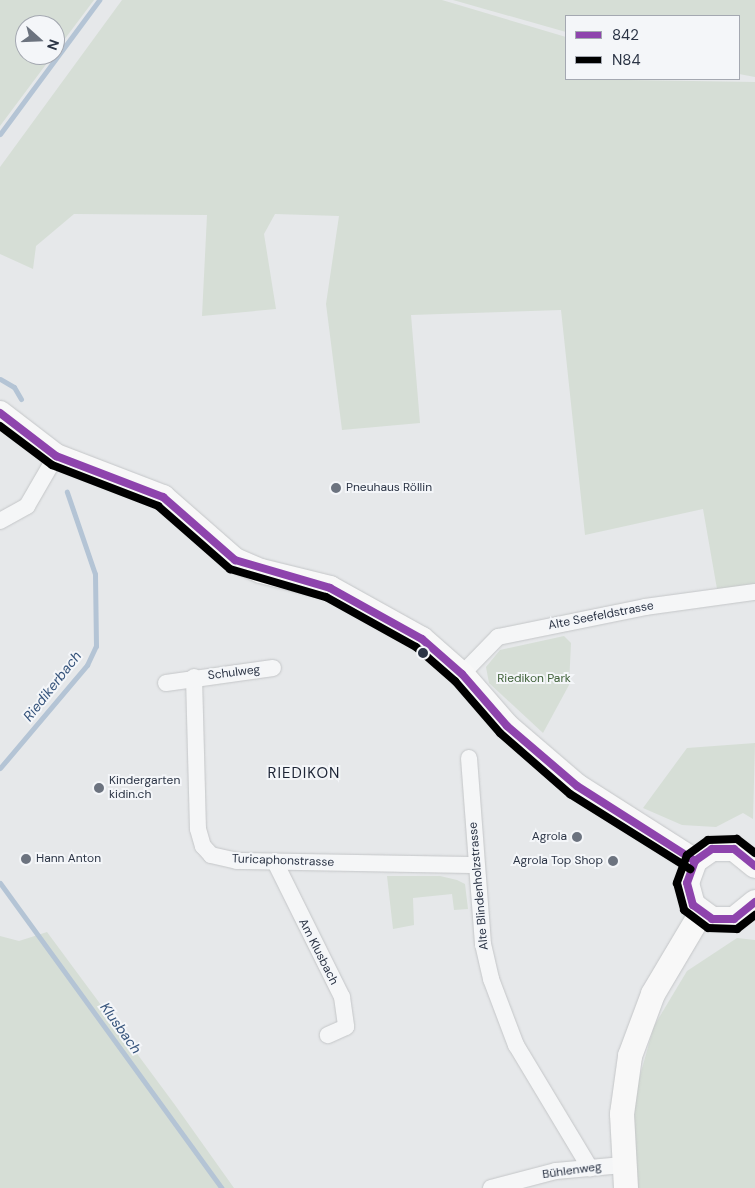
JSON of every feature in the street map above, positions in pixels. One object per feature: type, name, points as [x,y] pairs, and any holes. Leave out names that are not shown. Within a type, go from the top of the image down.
[{"type":"main road","points":[[0,413],[56,456],[163,497],[207,538],[246,565],[322,585],[370,607],[422,639],[462,674],[507,726],[576,786],[695,861]]},
{"type":"main road","points":[[751,853],[712,849],[695,861],[689,872],[688,894],[701,913],[712,919],[734,919],[754,905]]},
{"type":"main road","points":[[625,1176],[625,1086],[642,1019],[667,965],[701,913]]},
{"type":"street","points":[[0,521],[27,506],[56,456]]},
{"type":"street","name":"Alte Seefeldstrasse","points":[[462,674],[498,637],[646,607],[755,592]]},
{"type":"street","name":"Schulweg","points":[[194,678],[274,668]]},
{"type":"street","points":[[166,683],[194,678]]},
{"type":"street","name":"Turicaphonstrasse","points":[[194,678],[203,846],[225,860],[476,865]]},
{"type":"street","name":"Alte Blindenholzstrasse","points":[[469,758],[483,944],[503,1016],[590,1168]]},
{"type":"street","name":"Am Klusbach","points":[[274,862],[342,997],[346,1027],[328,1034]]},
{"type":"street","name":"Bühlenweg","points":[[491,1188],[556,1171],[590,1168],[625,1176]]},
{"type":"green space","points":[[0,0],[94,0],[65,39],[65,15],[15,15],[15,65],[46,65],[0,126]]},
{"type":"green space","points":[[122,0],[442,0],[565,37],[565,80],[755,82],[755,586],[717,589],[703,509],[585,535],[561,310],[411,315],[420,423],[342,430],[326,304],[339,216],[275,214],[264,234],[276,309],[202,316],[207,215],[74,214],[36,246],[33,269],[0,254],[0,167]]},
{"type":"green space","points":[[453,0],[755,0],[755,77],[740,74],[740,15],[565,15],[565,32]]},
{"type":"green space","name":"Riedikon Park","points":[[564,636],[571,643],[569,685],[543,733],[489,683],[486,667],[500,650]]},
{"type":"green space","points":[[755,743],[753,819],[743,813],[716,827],[682,825],[643,808],[687,748]]},
{"type":"green space","points":[[387,876],[440,876],[457,880],[465,884],[468,909],[454,910],[452,894],[413,898],[414,925],[393,929]]},
{"type":"green space","points":[[47,932],[234,1188],[0,1188],[0,936],[19,941]]},
{"type":"green space","points":[[737,938],[755,940],[755,1188],[627,1188],[637,1086],[654,1026],[687,971]]},
{"type":"waterway","name":"Riedikerbach","points":[[0,134],[99,0]]},
{"type":"waterway","name":"Riedikerbach","points":[[0,379],[14,387],[21,399]]},
{"type":"waterway","name":"Riedikerbach","points":[[0,768],[87,665],[96,646],[95,574],[67,492]]},
{"type":"waterway","name":"Klusbach","points":[[0,883],[222,1188]]},
{"type":"transit line","name":"842","points":[[0,413],[56,456],[163,497],[235,560],[330,588],[422,639],[462,674],[507,726],[577,786],[695,861]]},
{"type":"transit line","name":"N84","points":[[0,426],[52,465],[158,506],[230,569],[326,597],[416,647],[455,681],[500,733],[570,794],[690,869]]},
{"type":"transit line","name":"N84","points":[[755,853],[737,839],[708,840],[687,855],[677,883],[684,910],[708,928],[737,929],[755,915]]},
{"type":"transit line","name":"842","points":[[755,866],[734,849],[712,849],[695,861],[687,883],[693,905],[712,919],[734,919],[755,902]]},
{"type":"place","name":"Pneuhaus Röllin","points":[[336,488]]},
{"type":"place","name":"Kindergarten kidin.ch","points":[[99,788]]},
{"type":"place","name":"Agrola","points":[[577,837]]},
{"type":"place","name":"Hann Anton","points":[[26,859]]},
{"type":"place","name":"Agrola Top Shop","points":[[613,861]]},
{"type":"district","name":"RIEDIKON","points":[[304,774]]}]
